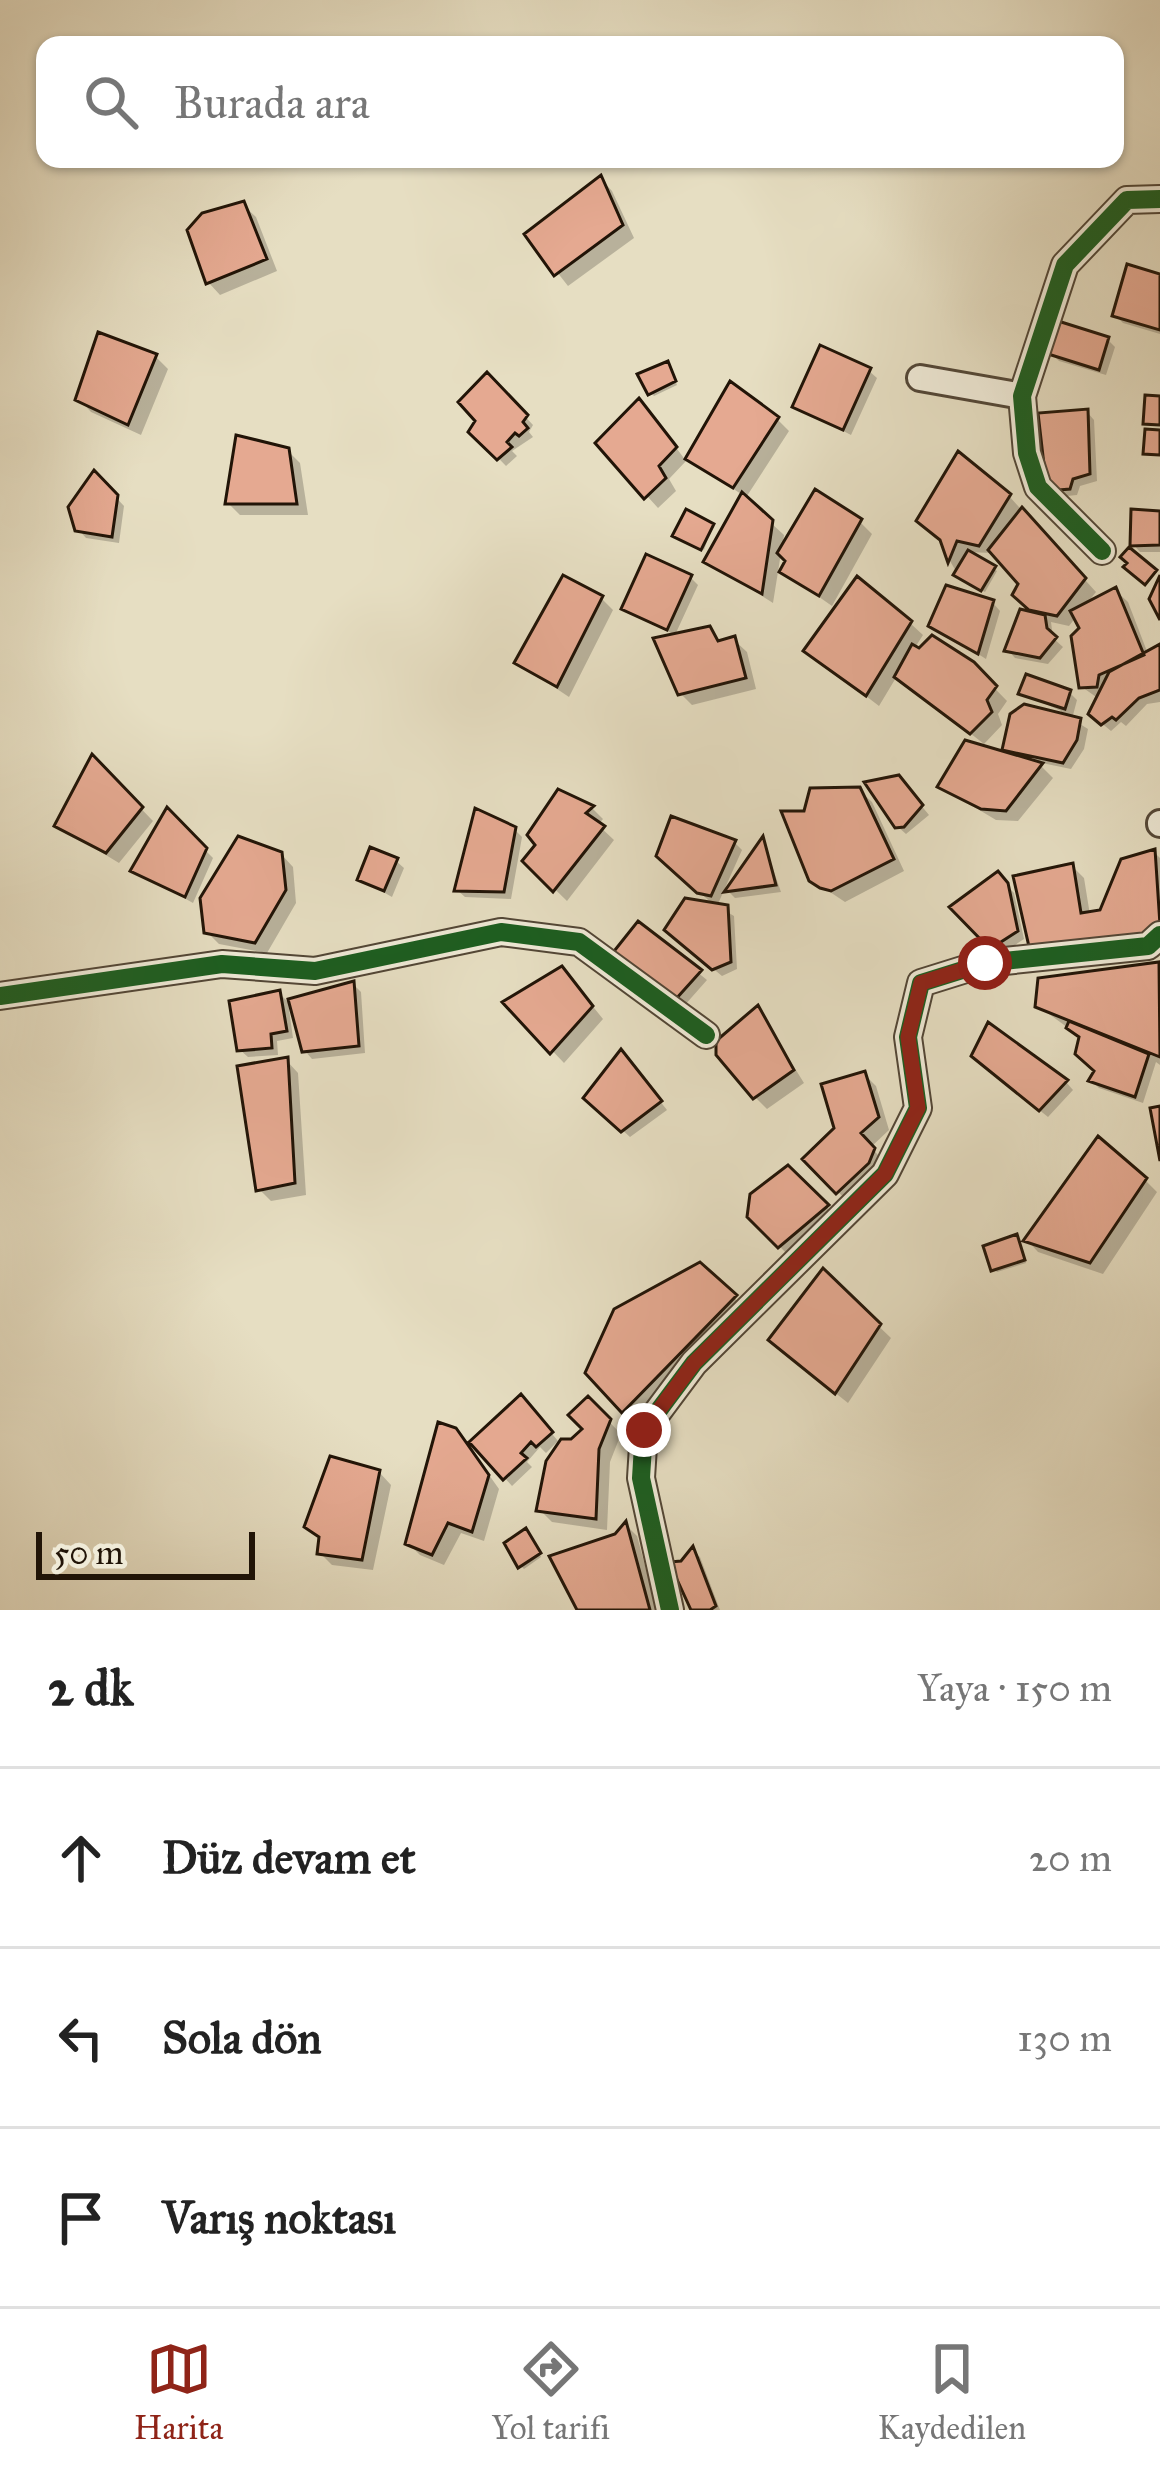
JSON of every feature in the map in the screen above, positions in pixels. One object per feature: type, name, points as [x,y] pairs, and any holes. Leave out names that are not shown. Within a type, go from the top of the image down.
[{"type":"street","points":[[1102,551],[1038,488],[1027,453],[1022,396],[1065,265],[1127,200],[1160,200]]},
{"type":"street","points":[[920,378],[1022,396]]},
{"type":"street","points":[[0,996],[222,964],[315,971],[501,932],[579,942],[706,1035]]},
{"type":"street","points":[[670,1610],[641,1478],[644,1430],[694,1363],[885,1174],[918,1108],[908,1037],[921,983],[985,963],[1148,946],[1160,935]]},
{"type":"building","points":[[601,175],[623,225],[554,276],[524,234]]},
{"type":"building","points":[[244,201],[267,259],[206,284],[187,230],[202,213]]},
{"type":"building","points":[[1127,264],[1160,274],[1160,330],[1112,316]]},
{"type":"building","points":[[1058,321],[1109,337],[1099,370],[1048,354]]},
{"type":"building","points":[[98,332],[157,354],[128,425],[75,400]]},
{"type":"building","points":[[820,345],[871,368],[843,430],[792,407]]},
{"type":"building","points":[[668,361],[676,381],[648,395],[637,374]]},
{"type":"building","points":[[487,372],[528,415],[523,422],[528,428],[519,436],[515,433],[507,442],[512,447],[497,460],[468,432],[475,421],[458,402]]},
{"type":"building","points":[[730,381],[779,417],[733,488],[685,459]]},
{"type":"building","points":[[1145,395],[1160,396],[1160,425],[1143,424]]},
{"type":"building","points":[[639,398],[677,447],[659,466],[666,478],[644,499],[595,443]]},
{"type":"building","points":[[1088,409],[1090,474],[1073,479],[1070,489],[1047,491],[1038,413]]},
{"type":"building","points":[[1145,429],[1160,430],[1160,455],[1143,454]]},
{"type":"building","points":[[236,435],[289,448],[297,504],[225,504]]},
{"type":"building","points":[[958,451],[1011,494],[979,546],[957,541],[948,563],[940,540],[916,521]]},
{"type":"building","points":[[94,470],[118,495],[112,537],[75,531],[68,507]]},
{"type":"building","points":[[815,489],[862,519],[819,596],[779,572],[785,561],[777,553]]},
{"type":"building","points":[[742,492],[773,520],[762,594],[703,562]]},
{"type":"building","points":[[1022,507],[1086,578],[1057,616],[1029,610],[1012,595],[1018,584],[988,550]]},
{"type":"building","points":[[686,509],[714,524],[701,550],[672,536]]},
{"type":"building","points":[[1131,509],[1160,511],[1160,545],[1130,546]]},
{"type":"building","points":[[1129,547],[1157,570],[1145,585],[1123,567],[1127,563],[1120,557]]},
{"type":"building","points":[[968,550],[996,566],[981,591],[953,575]]},
{"type":"building","points":[[646,554],[692,575],[667,630],[621,609]]},
{"type":"building","points":[[563,575],[603,596],[557,687],[514,663]]},
{"type":"building","points":[[1160,575],[1160,620],[1149,599]]},
{"type":"building","points":[[857,576],[912,621],[866,696],[803,651]]},
{"type":"building","points":[[946,585],[994,600],[978,654],[928,626]]},
{"type":"building","points":[[1116,587],[1144,655],[1099,675],[1097,687],[1079,688],[1071,636],[1079,628],[1070,611]]},
{"type":"building","points":[[1020,609],[1045,615],[1047,628],[1057,637],[1040,658],[1004,651]]},
{"type":"building","points":[[710,626],[718,641],[735,636],[746,678],[678,695],[653,638]]},
{"type":"building","points":[[932,635],[974,662],[997,686],[987,700],[992,712],[970,734],[894,677],[912,644],[919,648]]},
{"type":"building","points":[[1160,644],[1160,690],[1139,698],[1116,720],[1112,717],[1101,725],[1088,714],[1109,672]]},
{"type":"building","points":[[1026,674],[1071,690],[1065,709],[1018,694]]},
{"type":"building","points":[[1024,704],[1081,718],[1077,740],[1063,763],[1002,750],[1010,714]]},
{"type":"building","points":[[965,740],[1043,763],[1006,811],[981,809],[937,787]]},
{"type":"building","points":[[92,754],[143,807],[106,853],[54,826]]},
{"type":"building","points":[[899,775],[923,805],[904,827],[895,828],[864,782]]},
{"type":"building","points":[[860,787],[894,859],[831,891],[820,888],[809,881],[781,811],[804,811],[810,788]]},
{"type":"building","points":[[558,789],[594,806],[586,813],[605,826],[553,892],[522,861],[535,845],[527,835]]},
{"type":"building","points":[[167,807],[207,848],[185,897],[130,871]]},
{"type":"building","points":[[475,808],[516,827],[504,892],[454,891]]},
{"type":"building","points":[[671,816],[736,840],[711,896],[697,893],[656,856]]},
{"type":"building","points":[[238,836],[282,852],[286,890],[255,943],[204,933],[200,898]]},
{"type":"building","points":[[763,836],[776,885],[724,892]]},
{"type":"building","points":[[370,847],[398,858],[384,891],[357,880]]},
{"type":"building","points":[[1155,849],[1160,925],[1152,934],[1030,951],[1013,876],[1073,863],[1081,913],[1100,910],[1121,859]]},
{"type":"building","points":[[998,871],[1008,883],[1018,931],[990,949],[949,907]]},
{"type":"building","points":[[685,898],[728,905],[731,962],[712,970],[664,930]]},
{"type":"building","points":[[638,921],[702,970],[675,1000],[611,955]]},
{"type":"building","points":[[1159,962],[1160,1057],[1035,1007],[1038,978]]},
{"type":"building","points":[[562,966],[593,1006],[550,1054],[502,1002]]},
{"type":"building","points":[[354,981],[359,1046],[302,1052],[288,999]]},
{"type":"building","points":[[280,990],[287,1031],[271,1034],[272,1048],[237,1051],[229,1001]]},
{"type":"building","points":[[758,1005],[794,1070],[753,1099],[716,1055],[716,1041]]},
{"type":"building","points":[[1069,1021],[1149,1054],[1135,1097],[1088,1081],[1094,1071],[1075,1054],[1079,1037],[1066,1028]]},
{"type":"building","points":[[988,1022],[1068,1080],[1039,1111],[971,1056]]},
{"type":"building","points":[[621,1049],[662,1101],[621,1132],[583,1098]]},
{"type":"building","points":[[288,1057],[295,1183],[256,1191],[237,1066]]},
{"type":"building","points":[[865,1071],[879,1117],[861,1133],[875,1148],[869,1163],[836,1194],[802,1159],[834,1128],[821,1084]]},
{"type":"building","points":[[1160,1106],[1160,1161],[1150,1108]]},
{"type":"building","points":[[1098,1136],[1147,1178],[1090,1263],[1023,1241]]},
{"type":"building","points":[[788,1165],[829,1205],[778,1248],[747,1217],[750,1194]]},
{"type":"building","points":[[1017,1234],[1025,1260],[991,1271],[983,1246]]},
{"type":"building","points":[[700,1262],[737,1295],[622,1413],[585,1373],[614,1309]]},
{"type":"building","points":[[823,1268],[881,1324],[835,1394],[768,1340]]},
{"type":"building","points":[[521,1394],[553,1432],[536,1447],[531,1442],[521,1453],[527,1458],[503,1480],[469,1442]]},
{"type":"building","points":[[588,1396],[611,1419],[599,1449],[596,1519],[536,1511],[546,1461],[561,1439],[571,1439],[582,1429],[568,1415]]},
{"type":"building","points":[[438,1422],[456,1428],[489,1475],[472,1532],[448,1523],[432,1555],[405,1544]]},
{"type":"building","points":[[330,1456],[380,1470],[362,1560],[317,1554],[319,1537],[304,1527]]},
{"type":"building","points":[[626,1521],[650,1610],[577,1610],[549,1556],[615,1534]]},
{"type":"building","points":[[526,1528],[541,1553],[518,1568],[504,1543]]},
{"type":"building","points":[[693,1546],[716,1606],[710,1610],[691,1610],[669,1562],[681,1561]]},
{"type":"cycle path","points":[[1102,551],[1038,487],[1027,453],[1022,396],[1065,265],[1127,200],[1160,199]]},
{"type":"cycle path","points":[[0,996],[222,964],[315,971],[501,932],[579,942],[706,1035]]},
{"type":"cycle path","points":[[670,1610],[641,1478],[644,1430],[694,1363],[885,1174],[918,1108],[908,1037],[921,983],[985,963],[1148,946],[1160,935]]},
{"type":"route","points":[[644,1430],[694,1363],[885,1174],[918,1108],[908,1037],[921,983],[985,963]]}]
